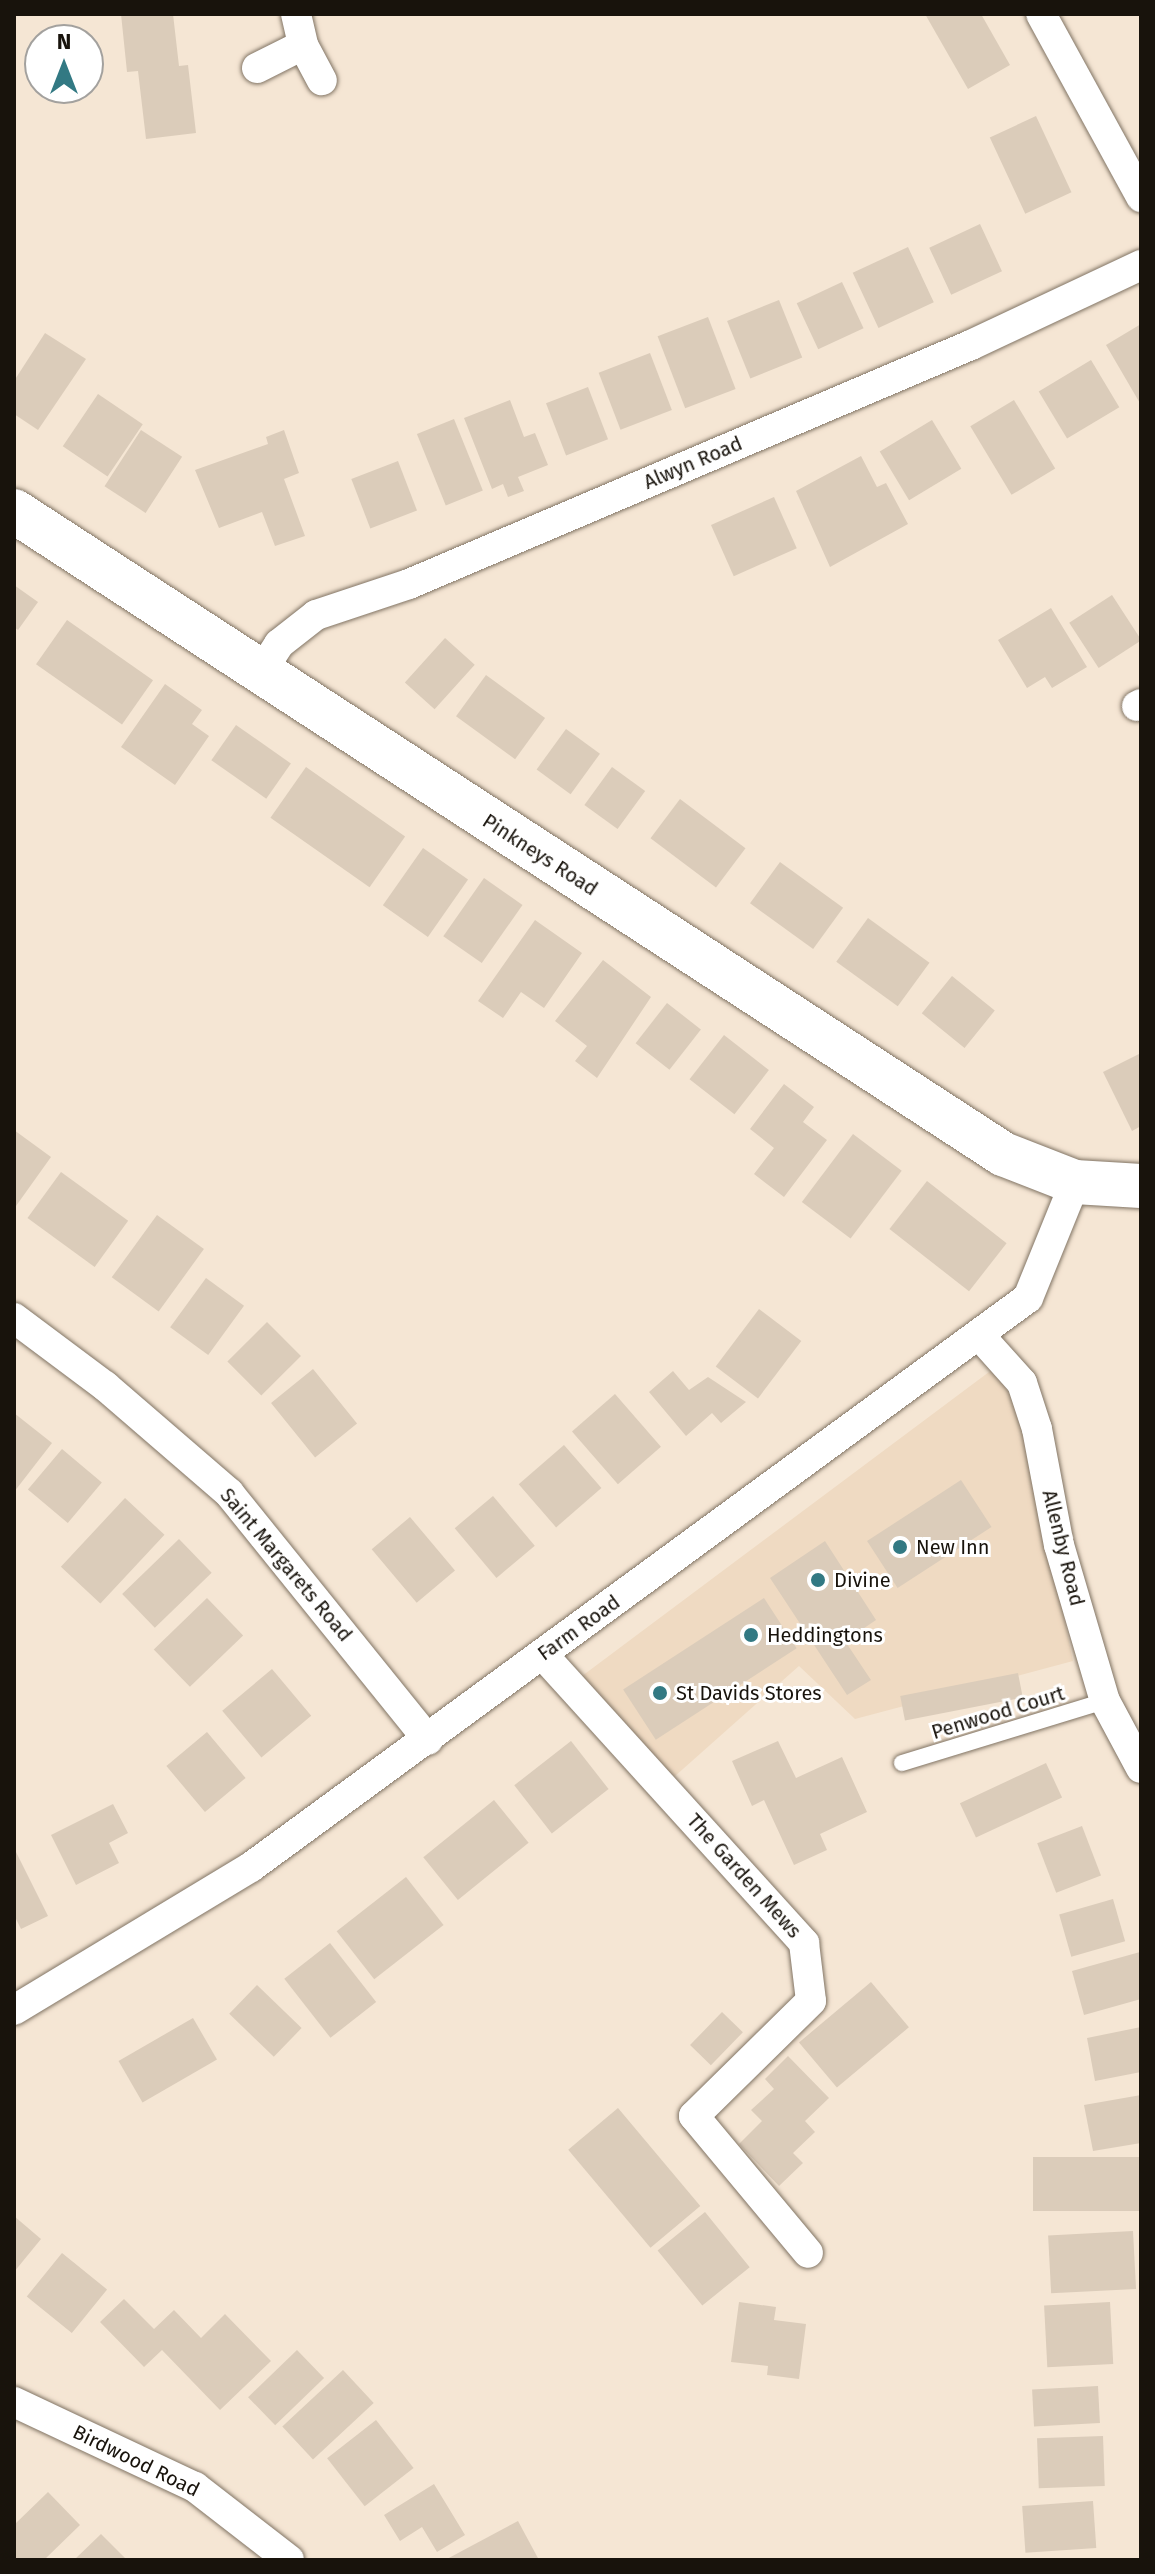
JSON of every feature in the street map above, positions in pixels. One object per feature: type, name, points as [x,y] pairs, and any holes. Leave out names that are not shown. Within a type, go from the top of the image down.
[{"type":"street","points":[[296,14],[303,45],[322,80]]},
{"type":"street","points":[[1041,14],[1141,197]]},
{"type":"street","points":[[257,68],[303,45]]},
{"type":"street","name":"Alwyn Road","points":[[259,675],[279,644],[316,615],[409,584],[914,370],[1141,265]]},
{"type":"street","name":"Pinkneys Road","points":[[14,511],[259,675],[1003,1154],[1075,1182],[1141,1186]]},
{"type":"street","name":"Farm Road","points":[[14,2010],[251,1867],[1028,1298],[1075,1182]]},
{"type":"street","name":"Saint Margarets Road","points":[[14,1318],[105,1386],[229,1493],[428,1740]]},
{"type":"street","name":"Allenby Road","points":[[979,1335],[1022,1383],[1037,1429],[1059,1545],[1105,1701],[1141,1768]]},
{"type":"street","name":"The Garden Mews","points":[[543,1655],[804,1943],[811,2001],[694,2116],[808,2253]]},
{"type":"street","name":"Birdwood Road","points":[[14,2402],[195,2487],[289,2560]]},
{"type":"lane","name":"Penwood Court","points":[[902,1763],[1105,1701]]},
{"type":"shaded area","points":[[993,1369],[1013,1400],[1032,1464],[1073,1661],[855,1719],[799,1666],[674,1777],[578,1679]]},
{"type":"building","points":[[121,14],[173,14],[179,66],[188,65],[196,133],[146,139],[138,71],[127,72]]},
{"type":"building","points":[[925,14],[981,14],[1010,65],[968,89]]},
{"type":"building","points":[[1036,116],[1071,192],[1025,214],[990,138]]},
{"type":"building","points":[[980,224],[1002,271],[951,295],[929,248]]},
{"type":"building","points":[[908,247],[934,302],[878,328],[853,273]]},
{"type":"building","points":[[842,282],[864,328],[818,349],[797,303]]},
{"type":"building","points":[[779,300],[802,357],[750,378],[727,321]]},
{"type":"building","points":[[708,317],[736,389],[685,408],[658,336]]},
{"type":"building","points":[[1141,324],[1141,405],[1106,345]]},
{"type":"building","points":[[45,333],[86,359],[38,430],[14,414],[14,381]]},
{"type":"building","points":[[650,353],[672,410],[621,430],[599,373]]},
{"type":"building","points":[[1091,360],[1119,407],[1067,439],[1039,391]]},
{"type":"building","points":[[588,387],[608,439],[566,455],[546,403]]},
{"type":"building","points":[[98,394],[143,424],[108,476],[63,446]]},
{"type":"building","points":[[510,400],[524,437],[535,433],[548,465],[518,477],[524,491],[508,497],[503,484],[492,489],[464,418]]},
{"type":"building","points":[[1014,400],[1055,469],[1011,495],[970,426]]},
{"type":"building","points":[[454,419],[483,490],[446,505],[417,434]]},
{"type":"building","points":[[932,420],[961,469],[909,500],[880,451]]},
{"type":"building","points":[[141,430],[182,457],[146,513],[105,486]]},
{"type":"building","points":[[284,430],[299,473],[284,479],[305,536],[275,546],[262,512],[219,528],[195,470],[268,444],[266,437]]},
{"type":"building","points":[[861,456],[877,487],[886,483],[908,524],[830,567],[796,491]]},
{"type":"building","points":[[398,461],[417,510],[370,528],[351,479]]},
{"type":"building","points":[[774,497],[797,548],[734,576],[711,525]]},
{"type":"building","points":[[14,585],[38,602],[18,630],[14,627]]},
{"type":"building","points":[[1112,595],[1141,641],[1099,668],[1069,623]]},
{"type":"building","points":[[1051,608],[1087,667],[1052,688],[1045,677],[1027,688],[998,640]]},
{"type":"building","points":[[67,620],[153,680],[122,724],[36,664]]},
{"type":"building","points":[[445,638],[475,665],[435,709],[405,683]]},
{"type":"building","points":[[486,675],[545,718],[515,759],[456,716]]},
{"type":"building","points":[[165,684],[202,710],[192,724],[209,736],[175,785],[121,747]]},
{"type":"building","points":[[236,725],[291,763],[266,799],[211,760]]},
{"type":"building","points":[[566,729],[600,754],[571,794],[537,769]]},
{"type":"building","points":[[306,767],[405,836],[370,887],[270,818]]},
{"type":"building","points":[[612,767],[645,791],[618,829],[584,805]]},
{"type":"building","points":[[680,799],[745,848],[716,887],[651,838]]},
{"type":"building","points":[[423,848],[468,880],[428,937],[383,905]]},
{"type":"building","points":[[780,862],[843,908],[813,949],[750,903]]},
{"type":"building","points":[[484,878],[523,905],[482,963],[443,936]]},
{"type":"building","points":[[868,918],[929,963],[898,1006],[836,962]]},
{"type":"building","points":[[535,920],[582,953],[544,1008],[521,992],[503,1018],[478,1001]]},
{"type":"building","points":[[603,960],[651,997],[597,1078],[575,1061],[587,1046],[555,1021]]},
{"type":"building","points":[[952,976],[995,1011],[965,1048],[922,1013]]},
{"type":"building","points":[[667,1003],[701,1029],[669,1070],[636,1043]]},
{"type":"building","points":[[724,1035],[769,1070],[734,1114],[690,1079]]},
{"type":"building","points":[[1141,1053],[1141,1126],[1132,1131],[1103,1072]]},
{"type":"building","points":[[784,1084],[814,1107],[803,1122],[827,1140],[784,1197],[754,1174],[774,1148],[750,1129]]},
{"type":"building","points":[[14,1130],[51,1157],[16,1206],[14,1205]]},
{"type":"building","points":[[853,1134],[902,1171],[851,1239],[802,1202]]},
{"type":"building","points":[[61,1172],[128,1221],[95,1267],[27,1218]]},
{"type":"building","points":[[927,1181],[1007,1243],[969,1291],[889,1229]]},
{"type":"building","points":[[157,1215],[204,1249],[159,1311],[112,1277]]},
{"type":"building","points":[[206,1278],[244,1306],[208,1355],[170,1327]]},
{"type":"building","points":[[759,1309],[801,1341],[758,1398],[716,1367]]},
{"type":"building","points":[[267,1322],[301,1356],[261,1396],[227,1362]]},
{"type":"building","points":[[313,1369],[357,1423],[315,1457],[271,1403]]},
{"type":"building","points":[[673,1371],[689,1390],[708,1377],[746,1402],[721,1423],[712,1413],[686,1436],[649,1392]]},
{"type":"building","points":[[615,1394],[661,1447],[618,1484],[572,1431]]},
{"type":"building","points":[[14,1413],[52,1443],[14,1492]]},
{"type":"building","points":[[564,1445],[601,1488],[556,1527],[519,1484]]},
{"type":"building","points":[[62,1449],[102,1482],[68,1523],[28,1490]]},
{"type":"building","points":[[961,1480],[991,1527],[898,1588],[867,1541]]},
{"type":"building","points":[[493,1496],[535,1546],[496,1578],[455,1528]]},
{"type":"building","points":[[125,1498],[164,1535],[100,1604],[61,1567]]},
{"type":"building","points":[[410,1517],[455,1571],[417,1603],[372,1549]]},
{"type":"building","points":[[179,1539],[212,1573],[155,1628],[122,1594]]},
{"type":"building","points":[[825,1541],[876,1620],[845,1641],[871,1680],[847,1695],[770,1578]]},
{"type":"building","points":[[207,1598],[243,1635],[190,1687],[154,1649]]},
{"type":"building","points":[[764,1598],[797,1648],[656,1740],[623,1689]]},
{"type":"building","points":[[272,1669],[311,1716],[261,1758],[222,1711]]},
{"type":"building","points":[[1018,1673],[1023,1698],[905,1720],[900,1696]]},
{"type":"building","points":[[207,1732],[246,1778],[205,1812],[166,1766]]},
{"type":"building","points":[[571,1741],[609,1789],[552,1833],[514,1785]]},
{"type":"building","points":[[778,1741],[796,1778],[842,1757],[867,1812],[820,1834],[827,1850],[794,1865],[764,1800],[752,1806],[732,1761]]},
{"type":"building","points":[[1046,1763],[1062,1797],[976,1838],[960,1803]]},
{"type":"building","points":[[494,1800],[529,1843],[458,1900],[423,1857]]},
{"type":"building","points":[[113,1804],[128,1833],[109,1843],[119,1863],[76,1885],[51,1835]]},
{"type":"building","points":[[1082,1826],[1101,1875],[1056,1893],[1037,1843]]},
{"type":"building","points":[[14,1848],[48,1916],[21,1929],[14,1915]]},
{"type":"building","points":[[406,1877],[444,1925],[374,1979],[337,1931]]},
{"type":"building","points":[[1113,1899],[1125,1941],[1071,1957],[1059,1914]]},
{"type":"building","points":[[330,1943],[376,2002],[330,2038],[284,1979]]},
{"type":"building","points":[[1140,1952],[1141,1999],[1084,2015],[1072,1971]]},
{"type":"building","points":[[871,1982],[909,2027],[837,2088],[799,2042]]},
{"type":"building","points":[[257,1985],[302,2028],[274,2057],[229,2014]]},
{"type":"building","points":[[722,2012],[743,2032],[711,2065],[690,2045]]},
{"type":"building","points":[[193,2018],[217,2060],[143,2103],[119,2061]]},
{"type":"building","points":[[1141,2027],[1141,2072],[1095,2081],[1087,2038]]},
{"type":"building","points":[[788,2056],[829,2098],[805,2121],[815,2132],[793,2153],[803,2163],[779,2186],[739,2144],[762,2121],[751,2110],[774,2089],[765,2079]]},
{"type":"building","points":[[1141,2095],[1141,2143],[1093,2151],[1084,2105]]},
{"type":"building","points":[[618,2108],[700,2206],[650,2248],[568,2150]]},
{"type":"building","points":[[1033,2157],[1141,2157],[1141,2211],[1033,2211]]},
{"type":"building","points":[[705,2212],[750,2267],[702,2306],[658,2250]]},
{"type":"building","points":[[14,2216],[41,2239],[14,2272]]},
{"type":"building","points":[[1133,2231],[1136,2289],[1051,2293],[1048,2235]]},
{"type":"building","points":[[62,2253],[107,2290],[72,2333],[27,2297]]},
{"type":"building","points":[[124,2299],[154,2329],[174,2310],[201,2338],[225,2314],[271,2361],[220,2410],[162,2350],[144,2367],[100,2322]]},
{"type":"building","points":[[739,2302],[776,2307],[774,2320],[806,2324],[799,2379],[767,2375],[768,2366],[731,2362]]},
{"type":"building","points":[[1110,2302],[1113,2364],[1047,2367],[1044,2305]]},
{"type":"building","points":[[297,2350],[324,2378],[275,2425],[248,2397]]},
{"type":"building","points":[[343,2370],[374,2403],[313,2460],[282,2427]]},
{"type":"building","points":[[1098,2386],[1100,2423],[1034,2426],[1032,2389]]},
{"type":"building","points":[[376,2420],[414,2468],[365,2506],[327,2458]]},
{"type":"building","points":[[1103,2436],[1105,2486],[1039,2488],[1037,2438]]},
{"type":"building","points":[[434,2484],[465,2535],[437,2552],[422,2527],[400,2541],[384,2515]]},
{"type":"building","points":[[48,2492],[80,2525],[44,2560],[14,2560],[14,2525]]},
{"type":"building","points":[[1093,2501],[1096,2548],[1025,2553],[1022,2506]]},
{"type":"building","points":[[518,2521],[539,2560],[445,2560]]},
{"type":"building","points":[[101,2534],[127,2560],[74,2560]]},
{"type":"place","name":"New Inn","points":[[900,1547]]},
{"type":"place","name":"Divine","points":[[818,1580]]},
{"type":"place","name":"Heddingtons","points":[[751,1635]]},
{"type":"place","name":"St Davids Stores","points":[[660,1693]]}]
